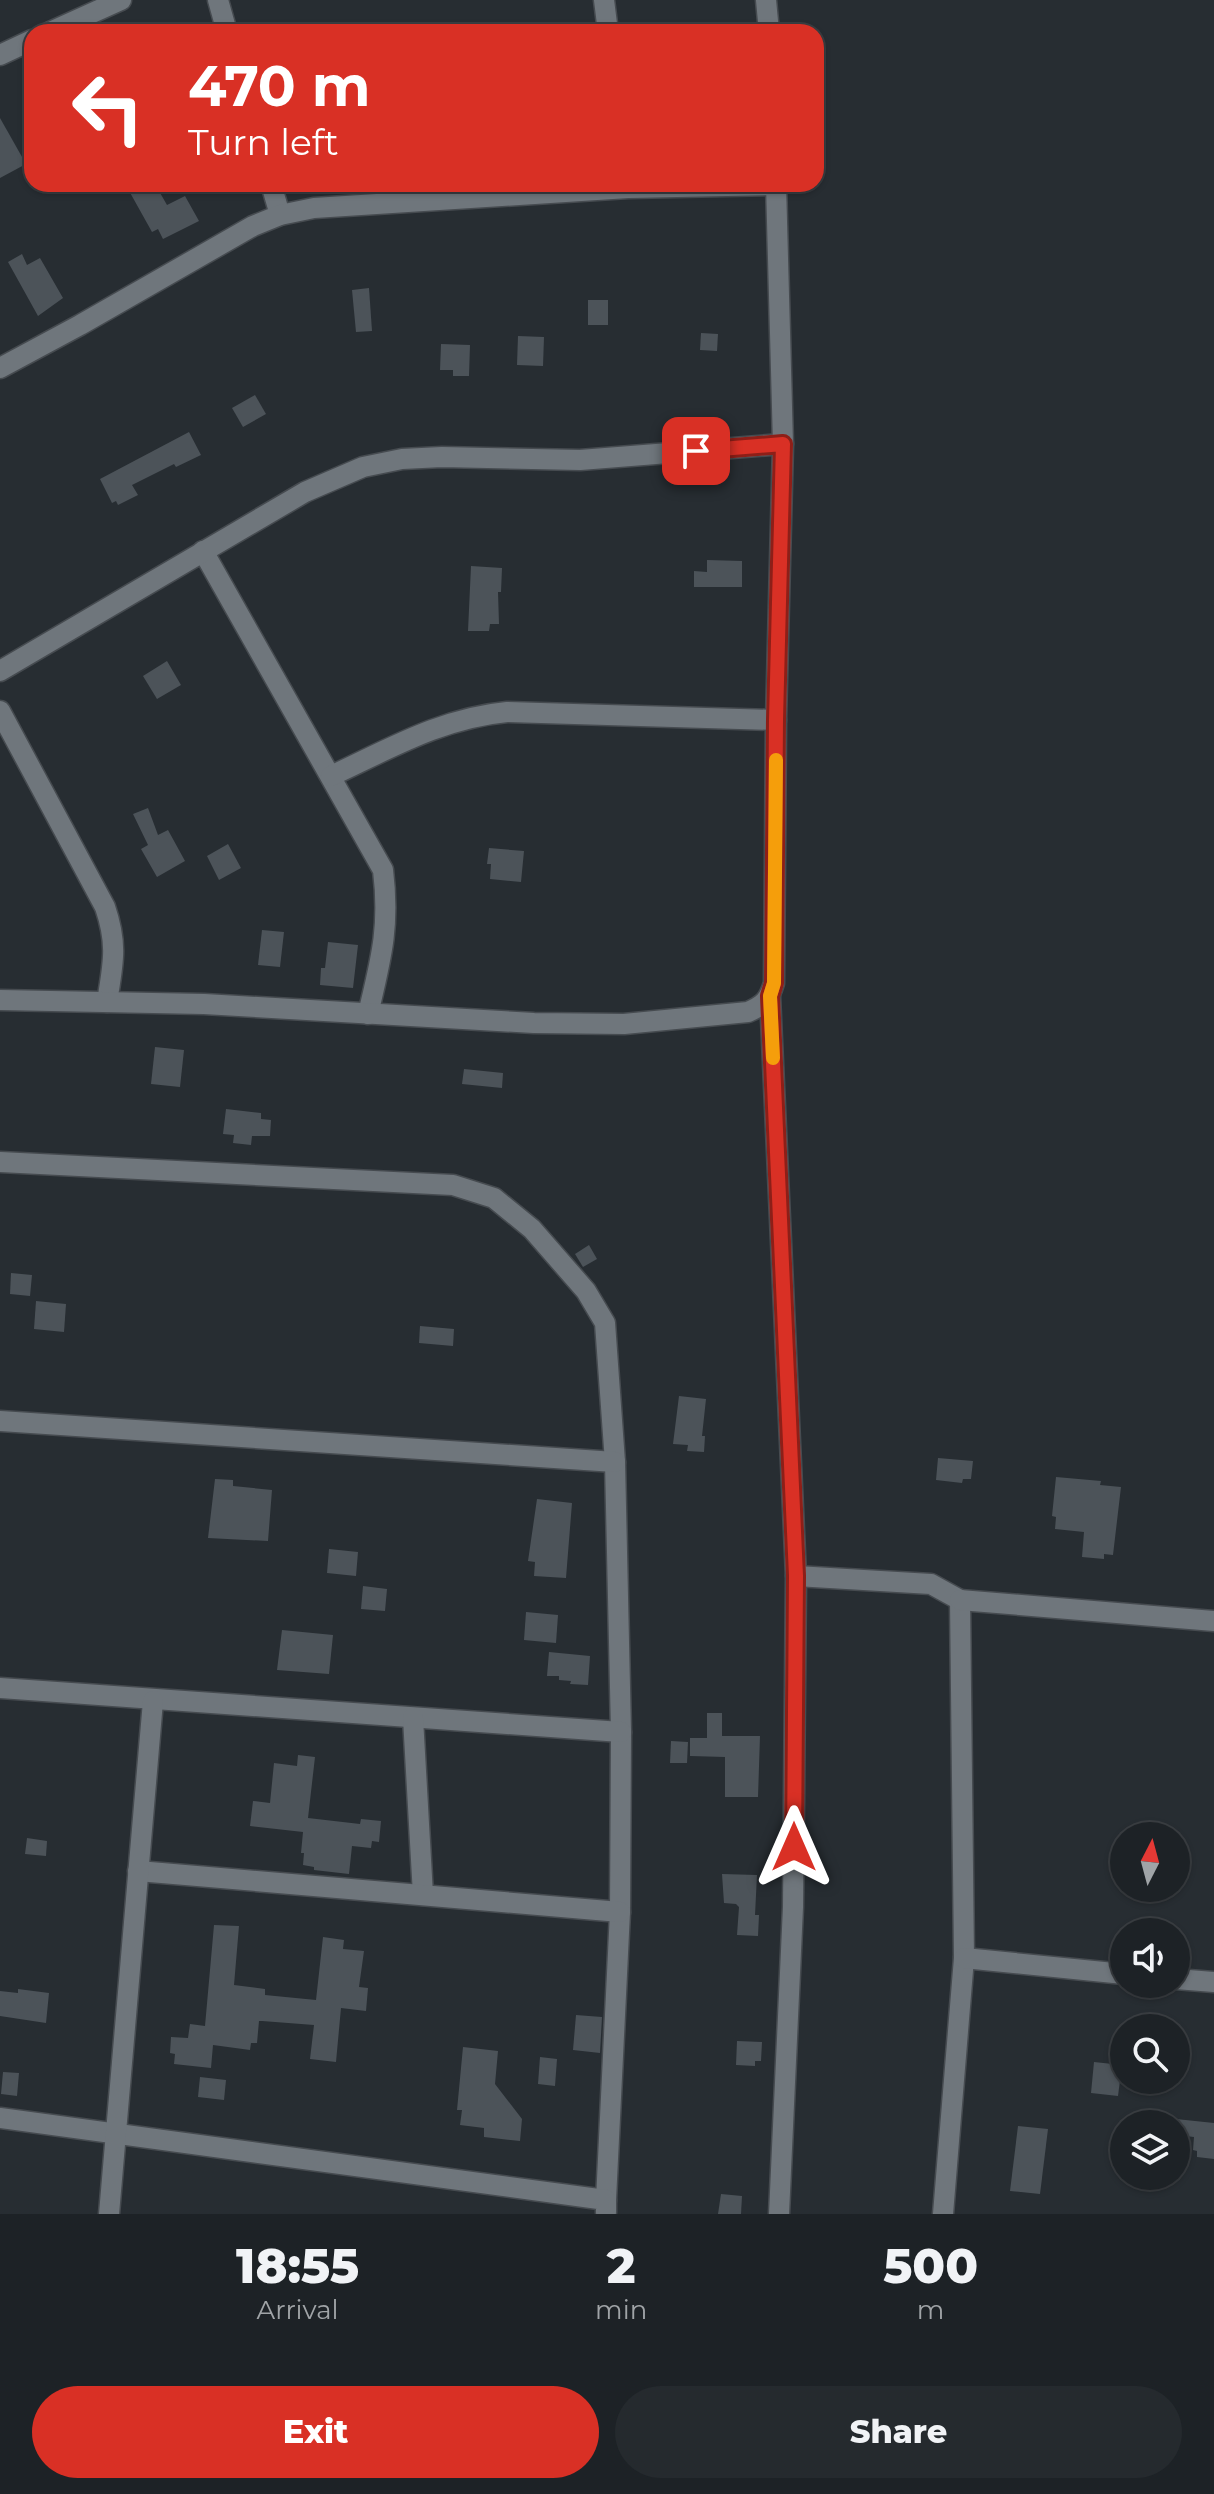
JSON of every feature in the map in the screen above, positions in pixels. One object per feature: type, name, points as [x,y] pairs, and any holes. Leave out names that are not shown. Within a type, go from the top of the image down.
[{"type":"street","points":[[68,24],[121,0]]},
{"type":"street","points":[[218,0],[225,24]]},
{"type":"street","points":[[604,0],[607,24]]},
{"type":"street","points":[[766,0],[768,24]]},
{"type":"street","points":[[0,55],[24,44]]},
{"type":"street","points":[[273,192],[280,215]]},
{"type":"street","points":[[0,368],[253,226],[280,215],[314,208],[542,192]]},
{"type":"street","points":[[776,192],[783,444],[774,983],[770,996],[796,1576],[793,1907],[779,2214]]},
{"type":"street","points":[[0,671],[305,492],[363,467],[402,459],[580,460],[783,444]]},
{"type":"street","points":[[203,551],[383,870],[387,902],[386,938],[368,1014]]},
{"type":"street","points":[[0,711],[105,907],[114,932],[107,1002]]},
{"type":"street","points":[[331,776],[442,724],[478,715],[507,712],[776,720]]},
{"type":"street","points":[[0,1000],[107,1002],[534,1023],[624,1024],[748,1012],[763,1005],[770,996]]},
{"type":"street","points":[[0,1162],[453,1185],[494,1198],[532,1229],[586,1291],[605,1323],[615,1462],[621,1732],[620,1912],[606,2207],[265,2153],[0,2118]]},
{"type":"street","points":[[0,1421],[615,1462]]},
{"type":"street","points":[[796,1576],[931,1584],[960,1600],[1214,1621]]},
{"type":"street","points":[[943,2214],[964,1958],[960,1600]]},
{"type":"street","points":[[0,1688],[621,1732]]},
{"type":"street","points":[[109,2214],[153,1701]]},
{"type":"street","points":[[413,1718],[423,1895]]},
{"type":"street","points":[[138,1871],[620,1912]]},
{"type":"street","points":[[964,1958],[1110,1973]]},
{"type":"street","points":[[1190,1980],[1214,1982]]},
{"type":"building","points":[[0,118],[24,165],[0,178]]},
{"type":"building","points":[[130,192],[160,192],[167,205],[185,196],[199,221],[163,239],[158,229],[152,232]]},
{"type":"building","points":[[22,254],[27,265],[40,258],[63,298],[38,316],[8,262]]},
{"type":"building","points":[[369,288],[372,331],[356,332],[352,290]]},
{"type":"building","points":[[588,300],[608,300],[608,325],[588,325]]},
{"type":"building","points":[[701,333],[718,334],[717,351],[700,350]]},
{"type":"building","points":[[518,336],[544,337],[543,366],[517,365]]},
{"type":"building","points":[[441,344],[470,345],[469,376],[453,376],[453,370],[440,370]]},
{"type":"building","points":[[255,395],[266,414],[243,427],[232,408]]},
{"type":"building","points":[[189,432],[201,455],[176,467],[174,464],[132,485],[138,495],[118,505],[116,501],[112,503],[100,479]]},
{"type":"building","points":[[707,560],[742,561],[742,587],[694,587],[694,571],[707,572]]},
{"type":"building","points":[[471,566],[502,568],[501,592],[498,592],[499,624],[490,624],[489,631],[468,631]]},
{"type":"building","points":[[167,661],[181,685],[157,699],[143,676]]},
{"type":"building","points":[[148,808],[158,835],[168,830],[185,861],[157,877],[141,849],[148,845],[133,814]]},
{"type":"building","points":[[228,844],[241,868],[219,880],[207,856]]},
{"type":"building","points":[[489,848],[524,851],[521,882],[490,879],[491,864],[487,864]]},
{"type":"building","points":[[262,930],[284,932],[280,967],[258,965]]},
{"type":"building","points":[[328,942],[358,945],[353,988],[320,985]]},
{"type":"building","points":[[155,1047],[184,1050],[180,1087],[151,1084]]},
{"type":"building","points":[[464,1069],[503,1073],[502,1088],[462,1084]]},
{"type":"building","points":[[226,1109],[261,1113],[261,1119],[271,1120],[270,1136],[252,1136],[251,1145],[233,1143],[234,1135],[223,1134]]},
{"type":"building","points":[[589,1245],[597,1259],[583,1267],[575,1254]]},
{"type":"building","points":[[11,1273],[32,1275],[30,1296],[10,1294]]},
{"type":"building","points":[[36,1301],[66,1304],[64,1332],[34,1329]]},
{"type":"building","points":[[420,1326],[454,1329],[453,1346],[419,1343]]},
{"type":"building","points":[[679,1396],[706,1399],[702,1436],[705,1436],[704,1452],[687,1451],[688,1445],[673,1444]]},
{"type":"building","points":[[938,1458],[973,1461],[971,1479],[963,1479],[962,1483],[936,1480]]},
{"type":"building","points":[[1056,1477],[1101,1481],[1100,1485],[1121,1487],[1113,1555],[1104,1554],[1104,1559],[1082,1557],[1084,1532],[1055,1529],[1056,1517],[1052,1516]]},
{"type":"building","points":[[215,1479],[233,1480],[233,1486],[272,1490],[268,1541],[208,1538]]},
{"type":"building","points":[[537,1499],[572,1503],[566,1578],[534,1576],[535,1562],[528,1561]]},
{"type":"building","points":[[329,1549],[358,1552],[356,1576],[327,1573]]},
{"type":"building","points":[[363,1586],[387,1589],[385,1611],[361,1609]]},
{"type":"building","points":[[526,1612],[558,1615],[556,1643],[524,1640]]},
{"type":"building","points":[[282,1630],[333,1635],[329,1674],[277,1670]]},
{"type":"building","points":[[549,1652],[590,1656],[588,1685],[570,1684],[571,1681],[559,1680],[559,1676],[547,1676]]},
{"type":"building","points":[[707,1713],[722,1713],[722,1736],[760,1736],[758,1797],[725,1797],[725,1757],[690,1756],[690,1738],[707,1738]]},
{"type":"building","points":[[671,1741],[688,1742],[687,1763],[670,1763]]},
{"type":"building","points":[[298,1755],[315,1757],[308,1818],[360,1824],[361,1819],[381,1821],[379,1842],[372,1841],[371,1848],[352,1846],[349,1874],[314,1870],[314,1867],[303,1865],[303,1832],[250,1826],[253,1801],[270,1803],[274,1763],[297,1766]]},
{"type":"building","points":[[27,1838],[47,1841],[46,1856],[25,1854]]},
{"type":"building","points":[[722,1874],[757,1875],[755,1915],[759,1915],[758,1936],[737,1935],[739,1907],[724,1903]]},
{"type":"building","points":[[214,1925],[239,1926],[234,1985],[265,1989],[265,1995],[316,2000],[323,1937],[344,1940],[343,1949],[364,1951],[359,1987],[368,1988],[366,2011],[341,2008],[336,2062],[310,2059],[314,2025],[259,2021],[257,2043],[251,2043],[250,2050],[213,2045],[211,2068],[174,2064],[175,2054],[170,2053],[171,2037],[188,2038],[190,2024],[205,2026]]},
{"type":"building","points":[[18,1989],[49,1993],[46,2023],[0,2016],[0,1991],[18,1993]]},
{"type":"building","points":[[576,2015],[602,2017],[600,2053],[573,2050]]},
{"type":"building","points":[[737,2041],[762,2042],[761,2061],[755,2061],[755,2066],[736,2065]]},
{"type":"building","points":[[463,2047],[498,2051],[495,2084],[522,2119],[520,2141],[484,2137],[484,2128],[460,2125],[462,2110],[457,2110]]},
{"type":"building","points":[[540,2057],[557,2059],[555,2086],[538,2084]]},
{"type":"building","points":[[1094,2062],[1110,2064],[1110,2094],[1118,2096],[1091,2093]]},
{"type":"building","points":[[3,2072],[19,2073],[17,2096],[1,2094]]},
{"type":"building","points":[[200,2077],[226,2080],[224,2100],[198,2097]]},
{"type":"building","points":[[1190,2120],[1214,2123],[1214,2159],[1197,2157],[1197,2151],[1193,2150],[1194,2137],[1190,2137]]},
{"type":"building","points":[[1018,2126],[1048,2129],[1040,2194],[1010,2191]]},
{"type":"building","points":[[721,2194],[742,2196],[741,2214],[718,2214]]},
{"type":"slow traffic","points":[[773,1058],[770,996],[774,983],[776,760]]},
{"type":"route","points":[[696,451],[783,444],[774,983],[770,996],[796,1576],[794,1847]]}]
